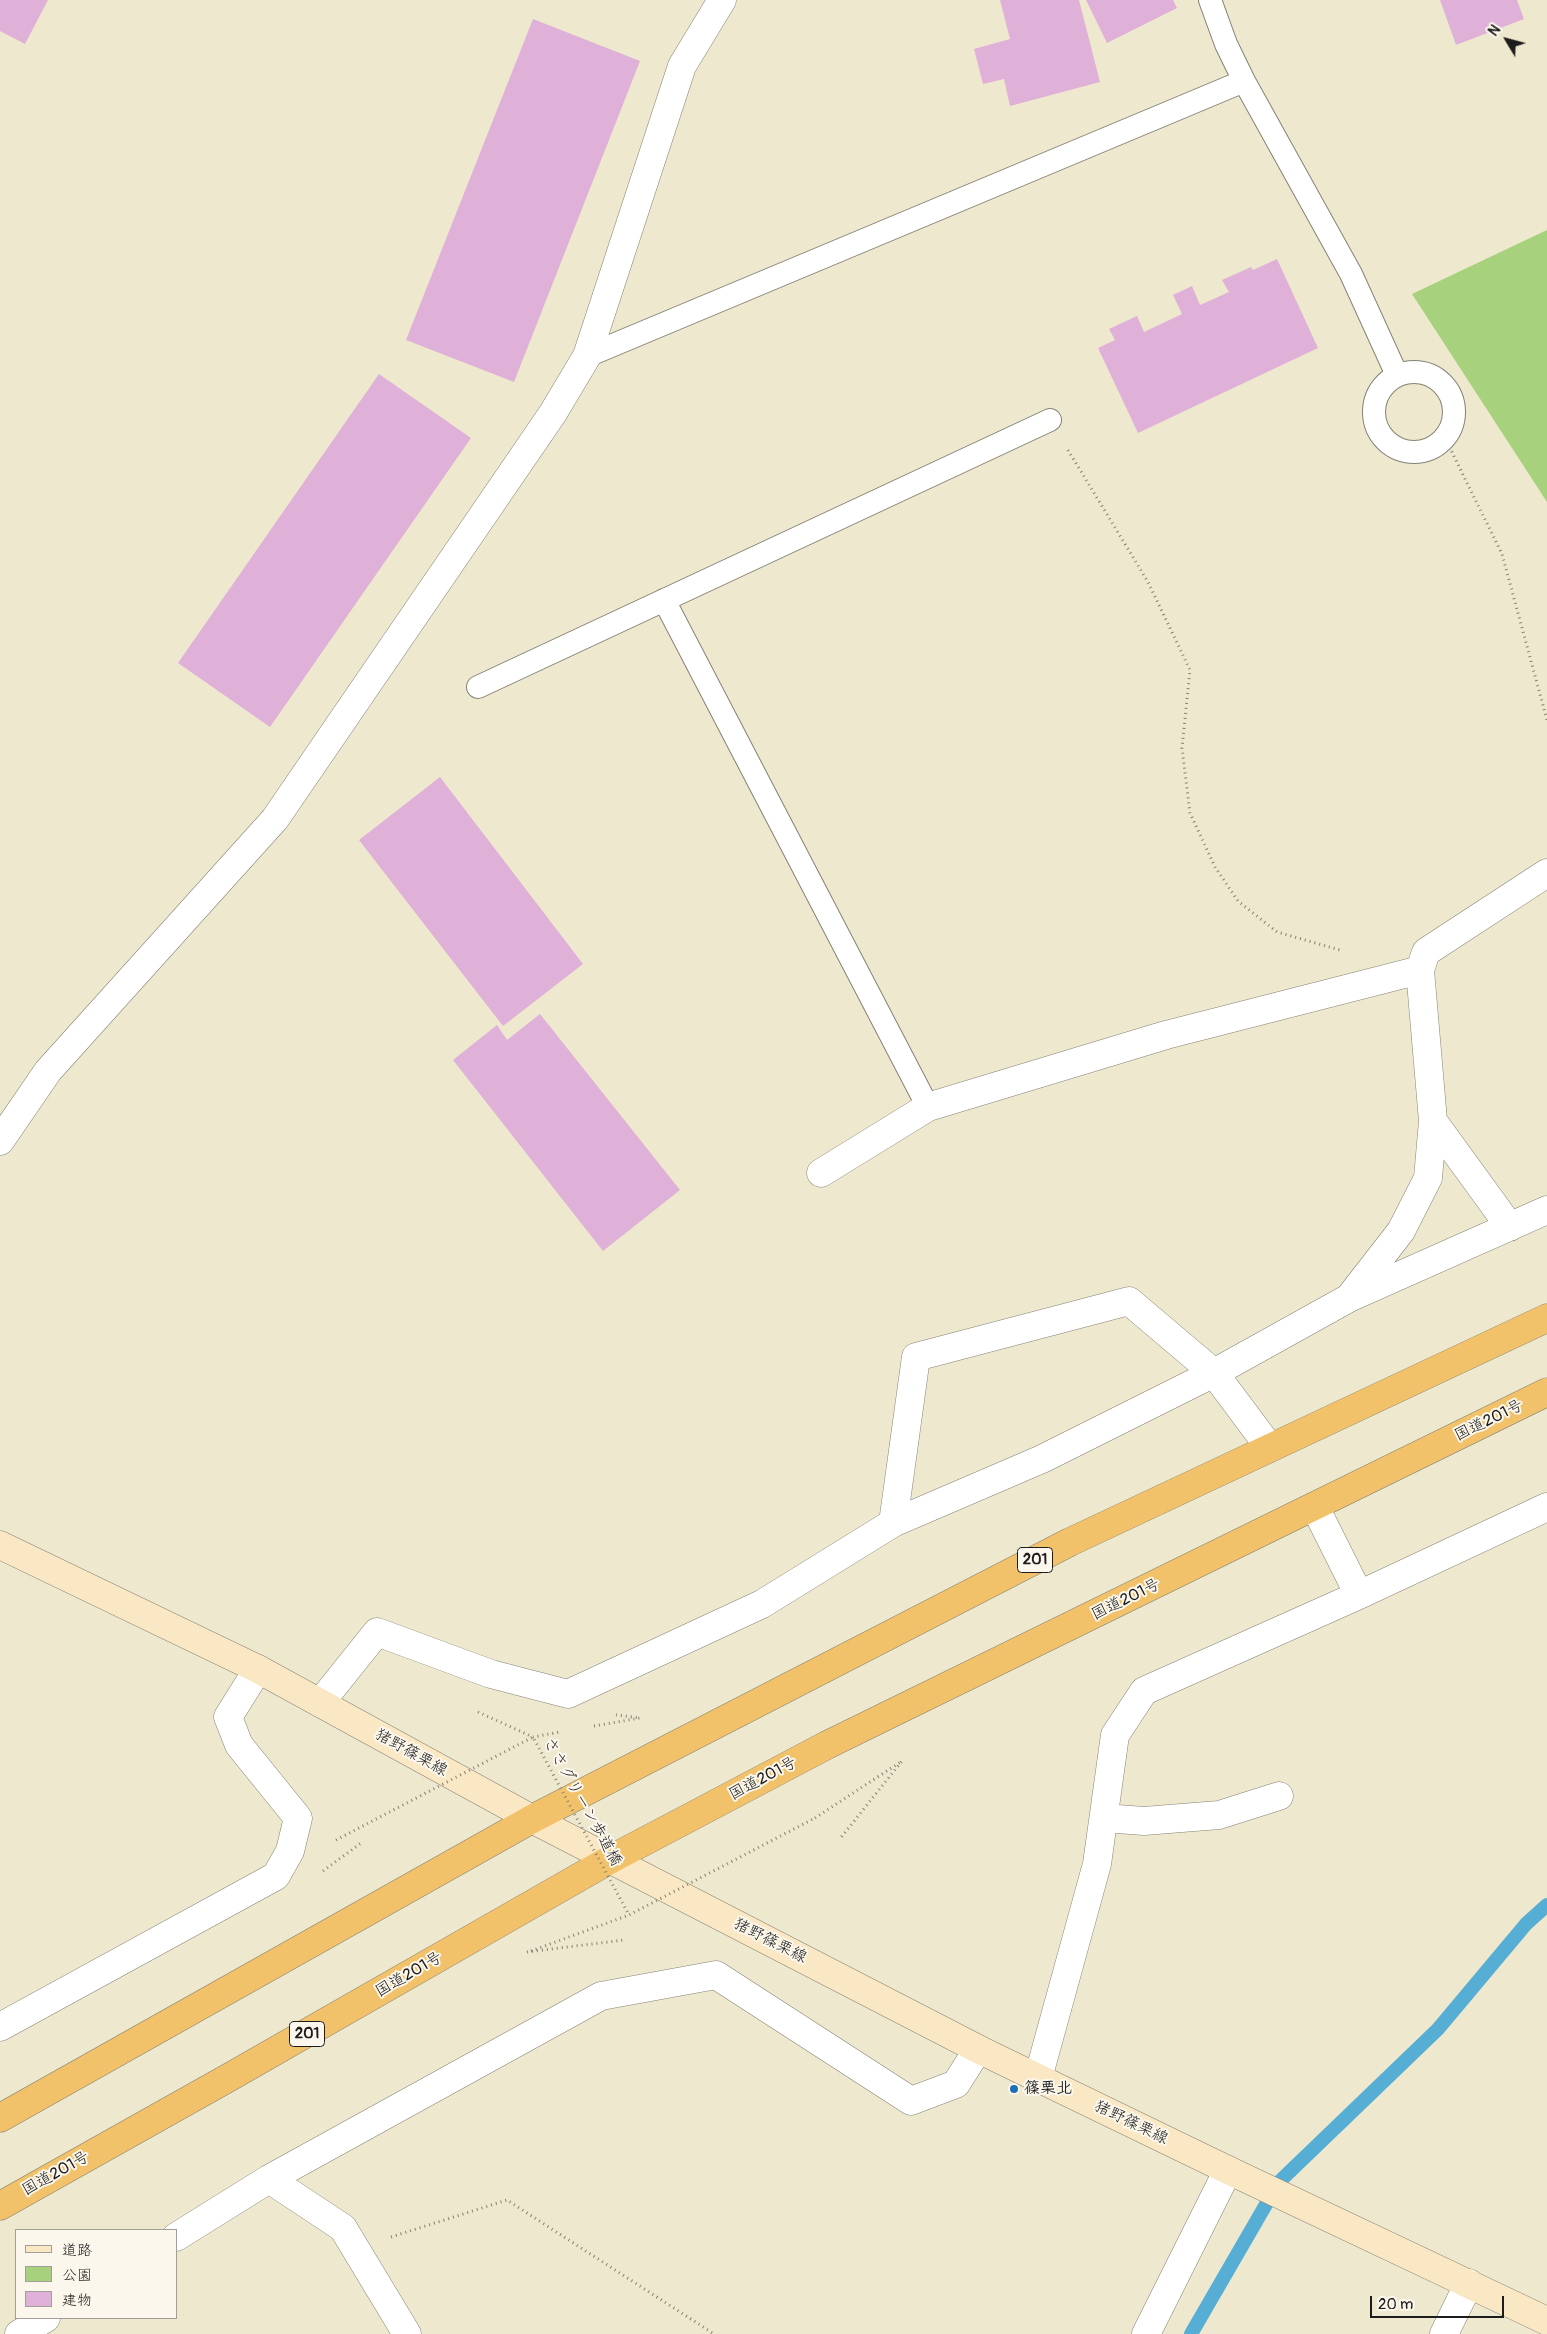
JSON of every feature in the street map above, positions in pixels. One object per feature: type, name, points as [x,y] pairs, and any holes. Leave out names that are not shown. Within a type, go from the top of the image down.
[{"type":"highway","name":"201","points":[[0,2118],[532,1819],[1070,1542],[1547,1318]]},
{"type":"highway","name":"国道201号","points":[[0,2206],[612,1859],[827,1745],[1547,1392]]},
{"type":"main road","name":"猪野篠栗線","points":[[0,1545],[258,1669],[532,1819],[978,2049],[1547,2321]]},
{"type":"street","points":[[0,1141],[48,1072],[275,820],[542,429],[587,356],[682,66],[722,0]]},
{"type":"street","points":[[1349,1298],[1402,1231],[1428,1178],[1433,1121],[1420,970],[1426,952],[1547,873]]},
{"type":"street","points":[[821,1173],[928,1107],[1166,1034],[1420,970]]},
{"type":"street","points":[[1433,1121],[1510,1227]]},
{"type":"street","points":[[320,1702],[378,1632],[492,1674],[568,1694],[762,1604],[893,1523],[1042,1459],[1214,1373],[1349,1298],[1547,1210]]},
{"type":"street","points":[[893,1523],[916,1357],[1129,1301],[1214,1373],[1270,1448]]},
{"type":"street","points":[[1315,1507],[1359,1596]]},
{"type":"street","points":[[1038,2078],[1098,1864],[1115,1735],[1144,1691],[1359,1596],[1547,1507]]},
{"type":"street","points":[[0,2027],[276,1876],[290,1851],[298,1818],[239,1745],[228,1717],[258,1669]]},
{"type":"street","points":[[1104,1818],[1144,1821],[1219,1814],[1279,1796]]},
{"type":"street","points":[[178,2236],[269,2179],[600,1996],[716,1975],[911,2101],[956,2084],[978,2049]]},
{"type":"street","points":[[1146,2334],[1228,2170]]},
{"type":"street","points":[[269,2179],[342,2228],[407,2334]]},
{"type":"street","points":[[1444,2334],[1469,2283]]},
{"type":"street","points":[[20,2334],[44,2319]]},
{"type":"lane","points":[[1210,0],[1226,44],[1244,81],[1351,274],[1397,375]]},
{"type":"lane","points":[[587,356],[1244,81]]},
{"type":"lane","points":[[1413,371],[1428,374],[1441,381],[1450,394],[1455,409],[1453,424],[1445,438],[1432,448],[1417,452],[1401,451],[1386,442],[1377,429],[1373,413],[1376,396],[1385,384],[1397,375],[1413,371]]},
{"type":"lane","points":[[478,687],[1050,420]]},
{"type":"lane","points":[[664,600],[928,1107]]},
{"type":"path","points":[[1050,420],[1148,582],[1190,670],[1182,748],[1190,813],[1214,867],[1238,901],[1277,932],[1344,951]]},
{"type":"path","points":[[1445,438],[1502,554],[1547,720]]},
{"type":"path","name":"ささグリーン歩道橋","points":[[336,1840],[532,1737],[629,1915]]},
{"type":"path","points":[[624,1940],[526,1952],[629,1915],[815,1818],[902,1761],[839,1840]]},
{"type":"path","points":[[342,2228],[386,2239],[507,2200],[714,2334]]},
{"type":"green space","points":[[1547,230],[1547,502],[1412,294]]},
{"type":"building","points":[[0,0],[48,0],[25,44],[0,31]]},
{"type":"building","points":[[1000,0],[1079,0],[1100,82],[1010,106],[1004,79],[983,84],[974,49],[1010,39]]},
{"type":"building","points":[[1086,0],[1173,0],[1177,8],[1107,43]]},
{"type":"building","points":[[1440,0],[1517,0],[1524,19],[1456,45]]},
{"type":"building","points":[[533,19],[640,61],[514,382],[406,340]]},
{"type":"building","points":[[1277,259],[1318,348],[1138,433],[1098,348],[1115,340],[1109,329],[1137,316],[1144,332],[1182,314],[1173,295],[1192,286],[1200,305],[1229,292],[1222,280],[1251,267],[1253,270]]},
{"type":"building","points":[[379,374],[471,438],[270,727],[178,663]]},
{"type":"building","points":[[440,777],[583,964],[503,1026],[359,840]]},
{"type":"building","points":[[540,1014],[680,1190],[603,1251],[453,1060],[497,1025],[507,1040]]},
{"type":"waterway","points":[[1191,2334],[1279,2182],[1438,2029],[1526,1924],[1547,1905]]},
{"type":"place","name":"篠栗北","points":[[1014,2089]]}]
